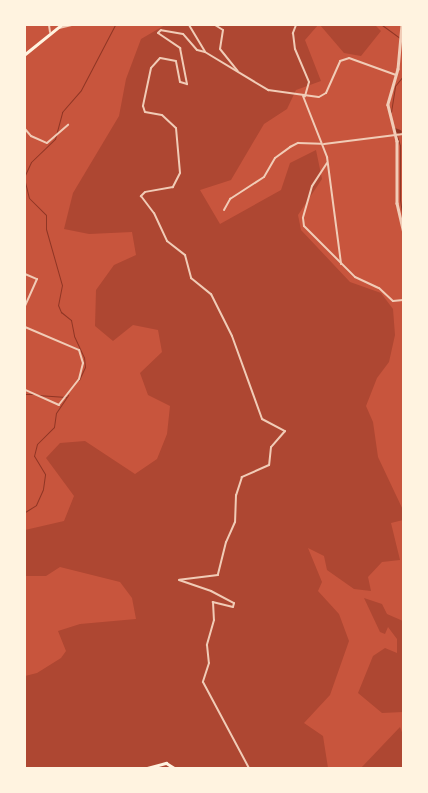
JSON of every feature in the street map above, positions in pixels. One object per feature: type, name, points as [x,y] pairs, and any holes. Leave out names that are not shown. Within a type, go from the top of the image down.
[{"type":"main road","points":[[25,54],[61,25]]},
{"type":"main road","points":[[147,768],[166,764],[174,768]]},
{"type":"street","points":[[49,25],[50,34]]},
{"type":"street","points":[[57,28],[72,25]]},
{"type":"street","points":[[189,25],[205,52]]},
{"type":"street","points":[[215,25],[223,30],[220,49],[238,71]]},
{"type":"street","points":[[296,25],[293,33],[295,49],[309,82],[304,96],[328,163],[341,264]]},
{"type":"street","points":[[402,25],[396,74],[388,105],[398,149],[397,203],[403,230]]},
{"type":"street","points":[[249,768],[203,682],[209,663],[206,645],[214,620],[213,602],[225,602],[233,607],[234,603],[216,593],[179,580],[218,575],[223,549],[235,522],[236,495],[242,477],[269,466],[271,448],[284,435],[285,431],[262,418],[232,336],[211,294],[191,278],[185,255],[167,242],[154,213],[141,196],[145,192],[173,187],[180,172],[176,128],[167,118],[149,114],[143,108],[151,68],[160,58],[176,61],[180,82],[187,84],[180,48],[158,33],[161,30],[183,34],[197,50],[205,52],[268,90],[319,97],[326,93],[336,67],[345,59],[356,59],[396,74]]},
{"type":"street","points":[[25,129],[31,136],[47,143],[68,125]]},
{"type":"street","points":[[224,210],[230,199],[264,177],[275,158],[286,149],[298,143],[322,144],[403,134]]},
{"type":"street","points":[[328,163],[312,186],[303,222],[312,236],[361,282],[379,288],[393,301],[403,300]]},
{"type":"street","points":[[25,274],[36,279],[25,306]]},
{"type":"street","points":[[25,327],[79,350],[83,363],[79,379],[60,404],[25,390]]},
{"type":"shaded area","points":[[165,25],[318,25],[305,40],[321,81],[296,90],[287,109],[264,124],[231,180],[200,190],[220,224],[281,190],[290,163],[316,150],[322,179],[298,215],[301,230],[350,282],[381,293],[393,309],[395,335],[389,362],[377,378],[366,406],[373,422],[378,457],[403,510],[403,520],[391,523],[400,560],[382,562],[368,577],[371,591],[354,589],[327,570],[324,556],[308,548],[322,582],[318,591],[339,614],[349,641],[330,695],[304,723],[323,736],[328,768],[25,768],[25,676],[37,673],[61,658],[66,651],[58,631],[80,624],[136,619],[132,598],[120,582],[60,567],[46,576],[25,576],[25,530],[64,521],[74,496],[46,458],[60,443],[85,441],[135,474],[157,459],[167,434],[170,406],[148,395],[140,373],[162,352],[158,330],[133,325],[113,341],[95,326],[96,290],[114,265],[136,255],[132,232],[89,234],[64,229],[73,193],[119,116],[126,79],[141,39]]},
{"type":"shaded area","points":[[320,25],[375,25],[381,31],[361,56],[344,53]]},
{"type":"shaded area","points":[[364,598],[382,604],[387,614],[403,621],[403,712],[382,713],[358,693],[373,656],[385,648],[397,653],[397,639],[388,627],[385,634],[380,632]]},
{"type":"shaded area","points":[[400,727],[403,735],[403,768],[361,768]]},
{"type":"waterway","points":[[25,175],[31,162],[55,139],[62,112],[81,90],[115,25]]},
{"type":"waterway","points":[[382,25],[403,40]]},
{"type":"waterway","points":[[391,112],[395,86],[403,76]]},
{"type":"waterway","points":[[395,130],[400,145],[400,200],[403,218]]},
{"type":"waterway","points":[[395,130],[400,132]]},
{"type":"waterway","points":[[25,182],[29,198],[46,215],[46,229],[62,285],[58,305],[61,312],[71,320],[74,336],[84,357],[85,367],[79,380]]},
{"type":"waterway","points":[[25,394],[33,394]]},
{"type":"waterway","points":[[37,395],[66,397]]},
{"type":"waterway","points":[[25,512],[36,505],[43,489],[45,474],[34,456],[37,444],[54,427],[56,413],[68,395]]}]
